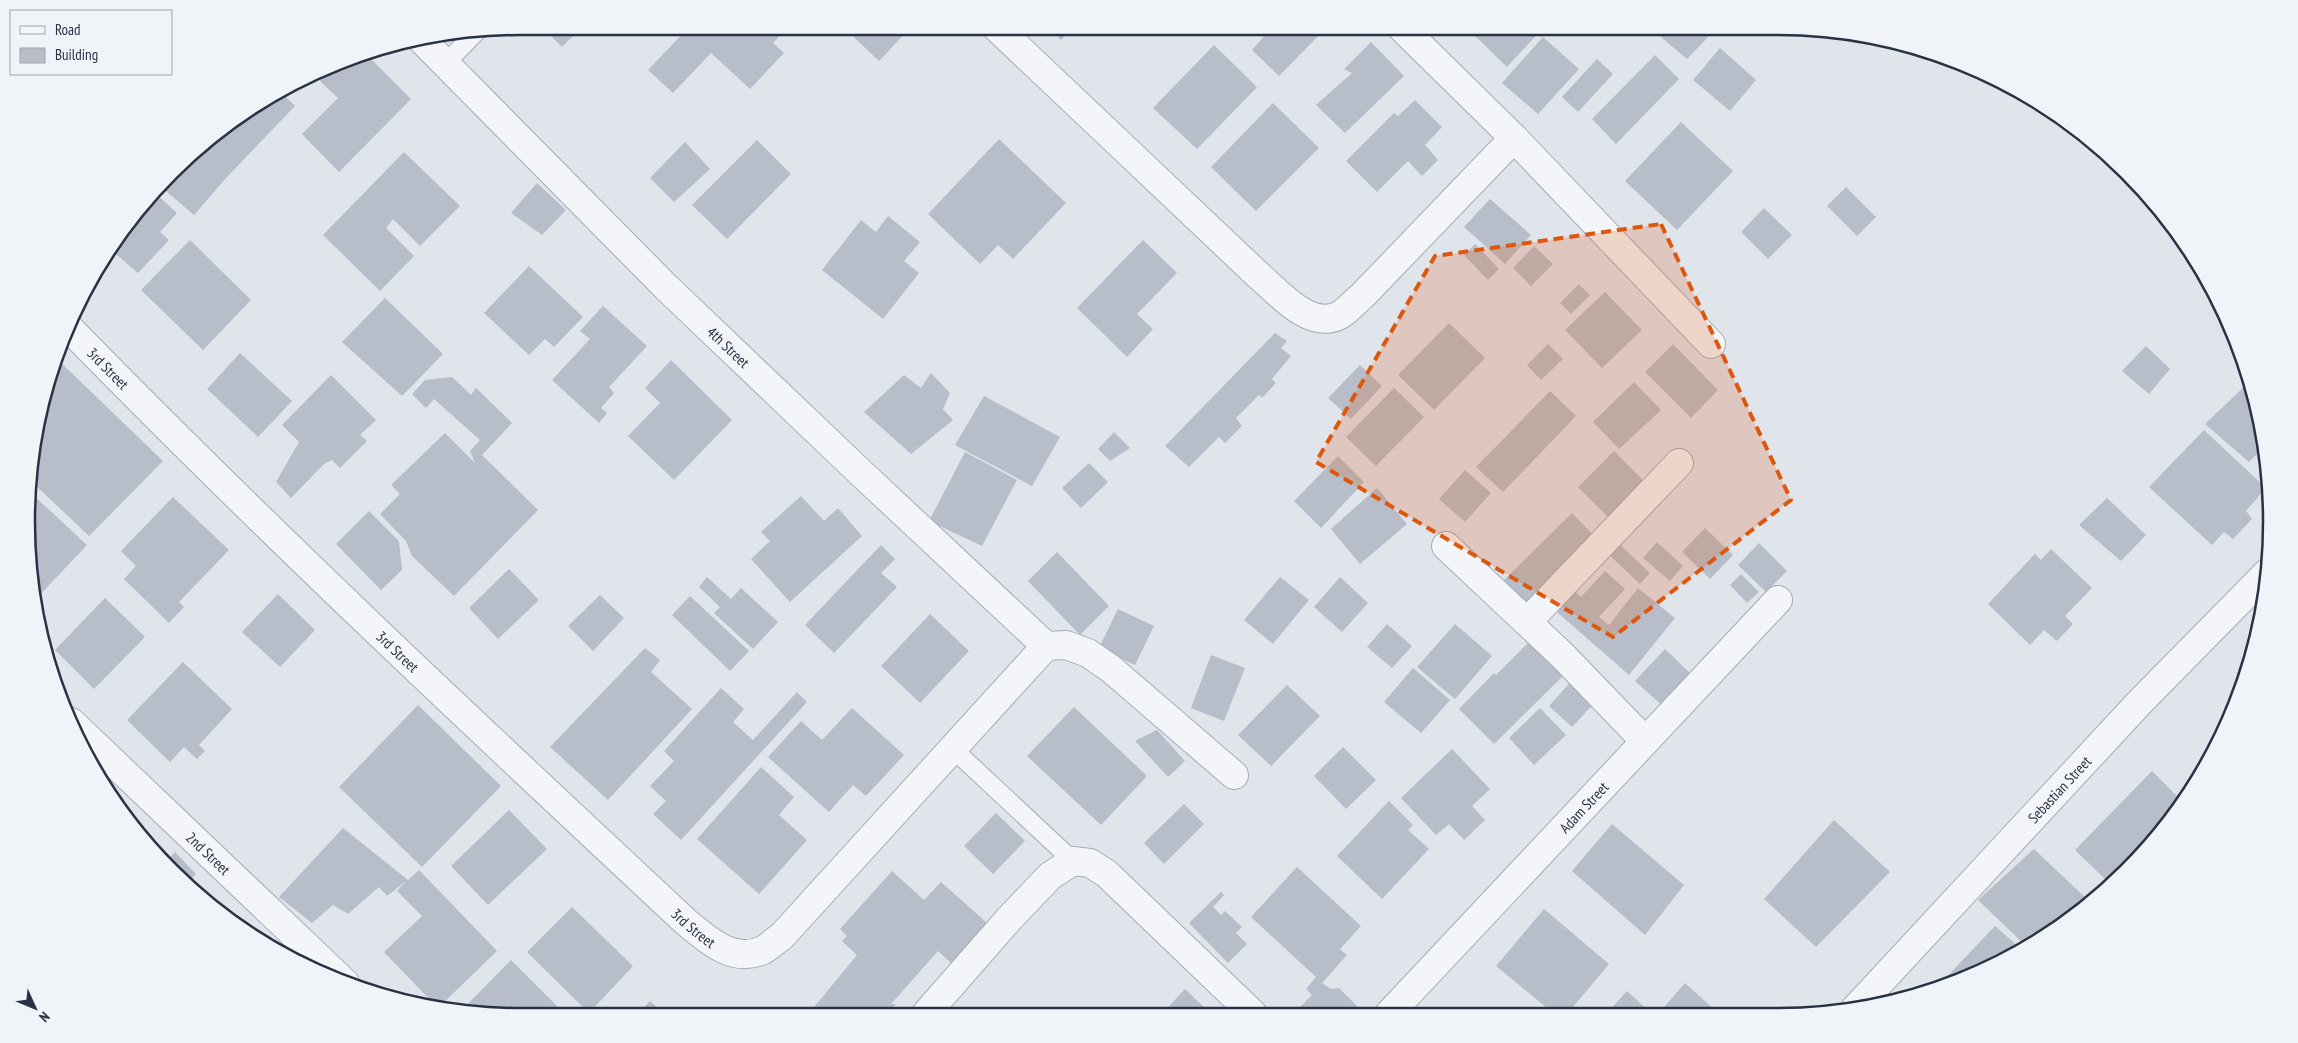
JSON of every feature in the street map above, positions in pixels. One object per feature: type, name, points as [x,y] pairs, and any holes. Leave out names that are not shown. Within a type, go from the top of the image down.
[{"type":"street","points":[[1005,35],[1257,274],[1290,302],[1311,316],[1324,320],[1340,315],[1364,294],[1514,138]]},
{"type":"street","points":[[1409,35],[1514,138],[1711,344]]},
{"type":"street","name":"4th Street","points":[[425,44],[666,287],[1046,646]]},
{"type":"street","name":"3rd Street","points":[[73,332],[278,536],[472,723],[686,922],[725,951],[745,956],[764,950],[782,936],[952,748]]},
{"type":"street","points":[[1527,622],[1679,464]]},
{"type":"street","points":[[1446,546],[1562,655],[1645,741]]},
{"type":"street","name":"Sebastian Street","points":[[1862,1000],[2140,702],[2259,581]]},
{"type":"street","name":"Adam Street","points":[[1395,1008],[1778,600]]},
{"type":"street","points":[[952,748],[1046,646],[1066,645],[1096,658],[1111,669],[1234,775]]},
{"type":"street","name":"2nd Street","points":[[84,734],[330,969]]},
{"type":"street","points":[[932,1008],[1009,919],[1050,876],[1073,862],[1090,863],[1107,874],[1247,1008]]},
{"type":"lane","points":[[445,64],[470,38]]},
{"type":"lane","points":[[952,748],[1073,862]]},
{"type":"highlighted area","points":[[1661,224],[1791,500],[1613,637],[1316,462],[1435,256]]},
{"type":"building","points":[[550,35],[574,35],[562,47]]},
{"type":"building","points":[[681,35],[780,35],[773,43],[784,53],[750,89],[711,53],[673,93],[648,70]]},
{"type":"building","points":[[852,35],[904,35],[879,61]]},
{"type":"building","points":[[1056,35],[1066,35],[1061,40]]},
{"type":"building","points":[[1265,35],[1319,35],[1279,76],[1252,50]]},
{"type":"building","points":[[1474,35],[1537,35],[1507,67]]},
{"type":"building","points":[[1663,35],[1706,35],[1708,37],[1687,59],[1661,37]]},
{"type":"building","points":[[1543,37],[1579,69],[1538,114],[1502,83]]},
{"type":"building","points":[[1371,42],[1404,76],[1345,133],[1316,105],[1352,73],[1344,69]]},
{"type":"building","points":[[1214,45],[1257,87],[1197,149],[1153,108]]},
{"type":"building","points":[[1720,48],[1756,80],[1730,111],[1693,80]]},
{"type":"building","points":[[1655,55],[1679,79],[1616,144],[1592,119]]},
{"type":"building","points":[[371,59],[411,99],[339,172],[302,134],[338,98],[320,81],[335,72]]},
{"type":"building","points":[[1597,59],[1613,74],[1578,112],[1562,97]]},
{"type":"building","points":[[285,96],[295,106],[226,178],[194,215],[165,190],[177,177],[225,136]]},
{"type":"building","points":[[1415,100],[1442,127],[1425,145],[1438,160],[1422,176],[1408,161],[1377,192],[1346,161],[1394,113],[1398,116]]},
{"type":"building","points":[[1273,103],[1319,148],[1256,211],[1211,167]]},
{"type":"building","points":[[1681,122],[1733,171],[1677,230],[1625,181]]},
{"type":"building","points":[[999,139],[1066,203],[1013,259],[998,245],[980,264],[928,214]]},
{"type":"building","points":[[757,140],[791,174],[727,239],[692,205]]},
{"type":"building","points":[[685,142],[710,169],[674,202],[650,178]]},
{"type":"building","points":[[404,152],[460,206],[420,246],[393,219],[386,228],[414,256],[380,291],[323,235]]},
{"type":"building","points":[[537,183],[566,210],[542,235],[511,213]]},
{"type":"building","points":[[1846,187],[1876,217],[1857,236],[1827,206]]},
{"type":"building","points":[[160,197],[177,213],[160,232],[169,240],[138,273],[115,254]]},
{"type":"building","points":[[1490,199],[1531,235],[1505,264],[1464,227]]},
{"type":"building","points":[[1764,208],[1792,235],[1768,259],[1741,232]]},
{"type":"building","points":[[888,216],[920,242],[904,261],[919,273],[883,319],[822,270],[861,220],[876,232]]},
{"type":"building","points":[[190,240],[251,300],[203,350],[141,290]]},
{"type":"building","points":[[1143,240],[1177,273],[1137,314],[1153,329],[1127,357],[1077,308]]},
{"type":"building","points":[[1475,244],[1499,269],[1488,280],[1464,255]]},
{"type":"building","points":[[1534,246],[1553,264],[1531,286],[1513,268]]},
{"type":"building","points":[[529,266],[583,317],[554,347],[545,339],[529,355],[484,313]]},
{"type":"building","points":[[1579,284],[1590,295],[1571,314],[1560,303]]},
{"type":"building","points":[[1605,292],[1642,330],[1602,368],[1565,330]]},
{"type":"building","points":[[385,298],[443,354],[402,396],[342,342]]},
{"type":"building","points":[[603,306],[647,346],[609,387],[614,393],[601,408],[607,413],[599,423],[552,380],[590,339],[580,331]]},
{"type":"building","points":[[1449,323],[1485,358],[1434,410],[1398,375]]},
{"type":"building","points":[[1275,333],[1287,341],[1281,348],[1291,356],[1272,379],[1276,383],[1262,398],[1259,395],[1236,418],[1242,426],[1225,443],[1219,437],[1189,467],[1165,446]]},
{"type":"building","points":[[1548,344],[1563,359],[1541,380],[1527,365]]},
{"type":"building","points":[[1673,344],[1718,390],[1691,418],[1645,372]]},
{"type":"building","points":[[2146,346],[2170,369],[2149,394],[2122,371]]},
{"type":"building","points":[[240,353],[292,401],[258,437],[207,389]]},
{"type":"building","points":[[671,360],[732,420],[674,480],[628,436],[660,403],[645,388]]},
{"type":"building","points":[[62,363],[163,461],[89,536],[36,486],[44,427]]},
{"type":"building","points":[[1360,365],[1382,386],[1351,419],[1328,398]]},
{"type":"building","points":[[931,373],[950,393],[943,409],[953,420],[911,454],[864,412],[904,375],[921,388]]},
{"type":"building","points":[[331,375],[376,420],[360,435],[367,441],[340,468],[332,460],[324,464],[291,498],[276,482],[299,442],[282,425]]},
{"type":"building","points":[[452,377],[471,395],[476,388],[512,423],[482,455],[538,510],[454,596],[412,556],[406,541],[380,514],[400,494],[391,485],[445,433],[475,463],[470,451],[480,440],[434,399],[426,408],[412,394],[425,380]]},
{"type":"building","points":[[1634,382],[1661,410],[1619,449],[1593,422]]},
{"type":"building","points":[[2243,387],[2254,427],[2258,453],[2249,462],[2205,424]]},
{"type":"building","points":[[1394,388],[1424,417],[1376,466],[1346,437]]},
{"type":"building","points":[[1550,391],[1576,416],[1503,492],[1476,467]]},
{"type":"building","points":[[984,396],[1060,437],[1032,486],[955,445]]},
{"type":"building","points":[[2204,430],[2261,484],[2262,493],[2246,511],[2252,519],[2233,539],[2224,532],[2212,545],[2149,487]]},
{"type":"building","points":[[1114,432],[1130,448],[1110,461],[1098,449]]},
{"type":"building","points":[[1614,451],[1649,486],[1614,523],[1578,487]]},
{"type":"building","points":[[965,452],[1017,480],[982,546],[929,521]]},
{"type":"building","points":[[1338,456],[1364,482],[1321,528],[1294,501]]},
{"type":"building","points":[[1089,463],[1108,482],[1081,508],[1062,488]]},
{"type":"building","points":[[1465,470],[1491,493],[1465,522],[1439,499]]},
{"type":"building","points":[[1377,488],[1407,524],[1360,564],[1331,529]]},
{"type":"building","points":[[801,496],[824,521],[838,508],[862,536],[790,602],[751,559],[770,541],[761,532]]},
{"type":"building","points":[[36,497],[87,545],[40,594],[36,553]]},
{"type":"building","points":[[173,497],[229,550],[179,602],[184,607],[169,623],[124,579],[136,566],[121,551]]},
{"type":"building","points":[[2107,498],[2146,535],[2121,561],[2079,525]]},
{"type":"building","points":[[369,511],[399,541],[402,570],[381,590],[336,544]]},
{"type":"building","points":[[1572,513],[1599,541],[1530,608],[1504,580]]},
{"type":"building","points":[[1705,528],[1733,555],[1710,579],[1682,552]]},
{"type":"building","points":[[1616,541],[1650,573],[1640,584],[1606,552]]},
{"type":"building","points":[[1657,542],[1683,566],[1670,581],[1643,558]]},
{"type":"building","points":[[1759,543],[1787,571],[1766,592],[1738,565]]},
{"type":"building","points":[[881,545],[895,559],[881,573],[897,587],[834,653],[805,625]]},
{"type":"building","points":[[2051,549],[2092,588],[2065,616],[2073,624],[2057,641],[2044,630],[2030,645],[1988,604],[2035,554],[2041,560]]},
{"type":"building","points":[[1057,552],[1109,606],[1080,635],[1028,581]]},
{"type":"building","points":[[509,569],[539,600],[498,639],[469,608]]},
{"type":"building","points":[[1605,571],[1625,589],[1599,617],[1609,625],[1638,588],[1675,618],[1629,675],[1549,605],[1568,584],[1581,597]]},
{"type":"building","points":[[1741,574],[1759,592],[1747,603],[1730,585]]},
{"type":"building","points":[[707,577],[731,599],[741,588],[778,622],[753,649],[714,613],[720,607],[699,587]]},
{"type":"building","points":[[1280,577],[1309,600],[1273,644],[1244,620]]},
{"type":"building","points":[[1340,577],[1368,603],[1342,632],[1314,607]]},
{"type":"building","points":[[278,594],[315,630],[280,667],[242,632]]},
{"type":"building","points":[[600,595],[624,618],[593,651],[568,626]]},
{"type":"building","points":[[690,596],[749,651],[730,671],[672,615]]},
{"type":"building","points":[[105,598],[145,637],[94,689],[55,650]]},
{"type":"building","points":[[1118,609],[1154,626],[1135,665],[1099,648]]},
{"type":"building","points":[[930,614],[969,651],[920,703],[881,666]]},
{"type":"building","points":[[1387,624],[1412,646],[1392,668],[1367,647]]},
{"type":"building","points":[[1455,624],[1492,656],[1455,699],[1417,667]]},
{"type":"building","points":[[1533,638],[1567,672],[1494,744],[1459,709],[1494,673],[1496,675]]},
{"type":"building","points":[[645,648],[660,660],[651,672],[692,709],[608,800],[550,747]]},
{"type":"building","points":[[1665,649],[1695,678],[1666,709],[1635,681]]},
{"type":"building","points":[[1211,655],[1245,668],[1224,721],[1191,708]]},
{"type":"building","points":[[183,662],[232,709],[199,745],[205,751],[197,759],[184,747],[170,762],[127,720]]},
{"type":"building","points":[[1413,668],[1450,700],[1421,733],[1384,702]]},
{"type":"building","points":[[1576,676],[1600,697],[1572,727],[1549,706]]},
{"type":"building","points":[[1287,685],[1320,716],[1271,766],[1238,735]]},
{"type":"building","points":[[721,688],[744,709],[733,722],[753,740],[797,692],[807,702],[681,840],[653,814],[666,801],[650,786],[674,761],[664,751]]},
{"type":"building","points":[[418,705],[501,786],[422,867],[339,787]]},
{"type":"building","points":[[1074,707],[1147,776],[1101,825],[1027,756]]},
{"type":"building","points":[[852,708],[904,755],[866,796],[853,785],[829,812],[768,757],[801,721],[822,740]]},
{"type":"building","points":[[1540,708],[1566,735],[1534,765],[1509,738]]},
{"type":"building","points":[[1157,730],[1185,761],[1168,777],[1135,741]]},
{"type":"building","points":[[1343,747],[1376,780],[1346,809],[1314,776]]},
{"type":"building","points":[[1452,749],[1490,789],[1472,806],[1485,820],[1464,840],[1449,824],[1436,835],[1401,798]]},
{"type":"building","points":[[761,767],[794,797],[779,815],[807,840],[759,894],[697,839]]},
{"type":"building","points":[[2152,771],[2178,797],[2142,842],[2121,866],[2105,880],[2075,850]]},
{"type":"building","points":[[1389,801],[1413,825],[1408,830],[1429,849],[1382,899],[1337,856]]},
{"type":"building","points":[[1184,804],[1204,824],[1164,864],[1144,843]]},
{"type":"building","points":[[509,810],[547,849],[488,905],[451,866]]},
{"type":"building","points":[[996,813],[1025,841],[993,874],[964,846]]},
{"type":"building","points":[[1834,820],[1890,872],[1816,947],[1764,899]]},
{"type":"building","points":[[1612,824],[1684,885],[1645,935],[1572,871]]},
{"type":"building","points":[[343,828],[408,880],[419,870],[497,951],[444,1002],[430,999],[384,952],[422,916],[397,891],[406,881],[387,896],[379,887],[348,914],[333,905],[312,923],[279,897]]},
{"type":"building","points":[[2034,849],[2085,897],[2047,926],[2022,942],[1978,900]]},
{"type":"building","points":[[175,852],[196,874],[191,879],[170,857]]},
{"type":"building","points":[[1297,867],[1361,926],[1340,949],[1347,955],[1322,983],[1331,989],[1339,988],[1359,1008],[1299,1008],[1312,995],[1306,989],[1316,977],[1251,917]]},
{"type":"building","points":[[892,871],[924,900],[941,882],[987,923],[951,963],[938,951],[891,1004],[896,1004],[893,1008],[815,1008],[857,955],[842,941],[847,936],[840,929]]},
{"type":"building","points":[[1221,892],[1224,895],[1213,907],[1221,915],[1225,911],[1242,927],[1236,933],[1247,944],[1228,963],[1189,923]]},
{"type":"building","points":[[572,907],[633,966],[594,1008],[584,1008],[527,952]]},
{"type":"building","points":[[1544,909],[1609,964],[1572,1008],[1547,1008],[1496,966]]},
{"type":"building","points":[[1995,926],[2016,945],[1992,958],[1947,977]]},
{"type":"building","points":[[511,960],[559,1008],[490,1007],[467,1005]]},
{"type":"building","points":[[1685,983],[1712,1008],[1663,1008]]},
{"type":"building","points":[[1185,989],[1205,1008],[1167,1008]]},
{"type":"building","points":[[1627,991],[1646,1008],[1612,1008]]},
{"type":"building","points":[[650,1001],[657,1008],[643,1008]]}]
